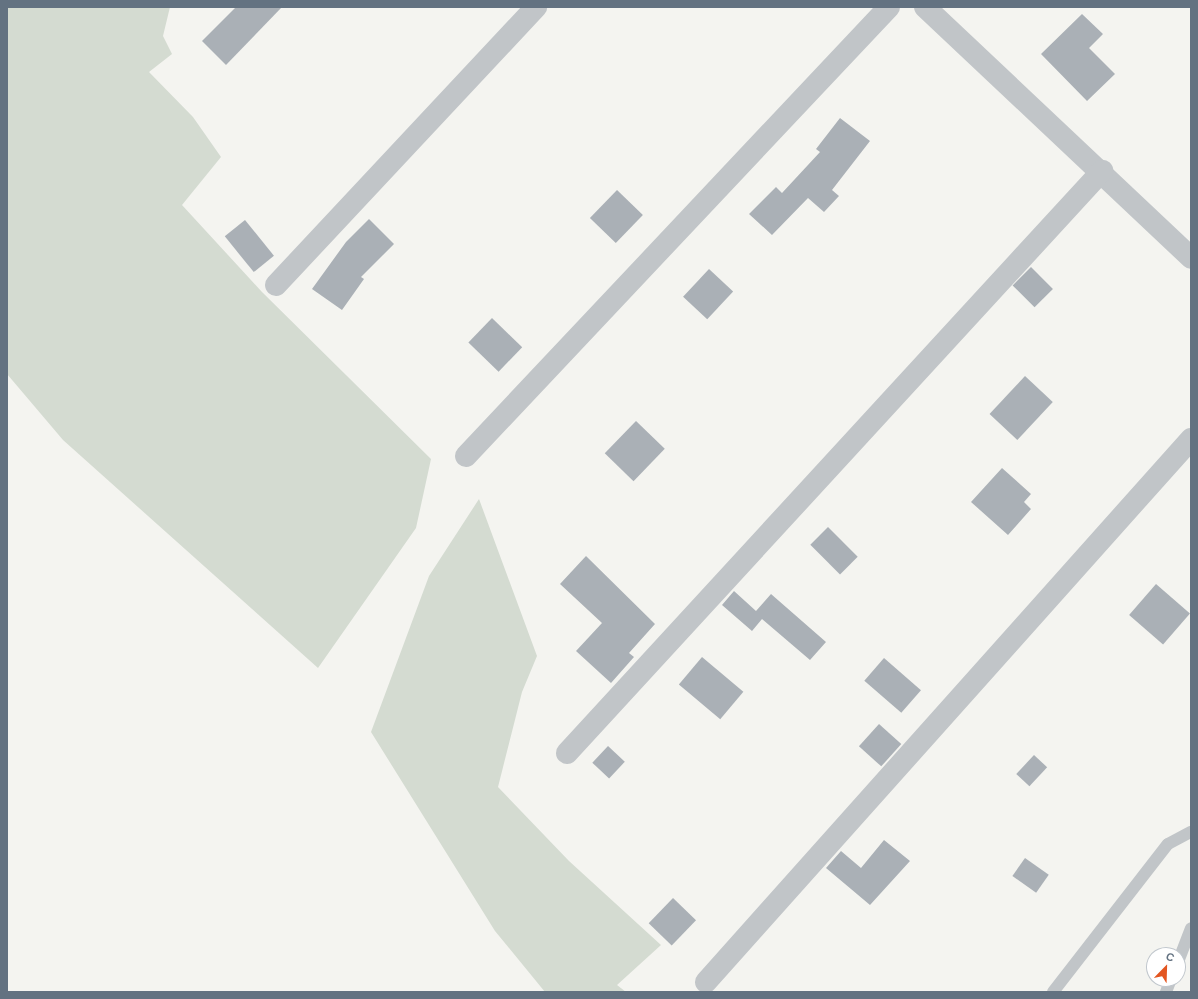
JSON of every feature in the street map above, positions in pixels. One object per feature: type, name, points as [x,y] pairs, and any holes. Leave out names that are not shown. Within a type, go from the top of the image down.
[{"type":"street","points":[[276,285],[536,7]]},
{"type":"street","points":[[466,456],[889,7]]},
{"type":"street","points":[[925,7],[1102,171],[1191,258]]},
{"type":"street","points":[[567,754],[1102,171]]},
{"type":"street","points":[[706,982],[1191,439]]},
{"type":"lane","points":[[1053,992],[1168,844],[1191,832]]},
{"type":"lane","points":[[1184,947],[1191,928]]},
{"type":"shaded area","points":[[7,7],[170,7],[163,36],[172,54],[149,72],[193,117],[221,157],[182,205],[262,292],[431,459],[416,528],[318,668],[63,440],[7,374]]},
{"type":"shaded area","points":[[479,499],[537,656],[522,692],[498,787],[569,861],[661,945],[617,985],[626,992],[545,992],[495,931],[371,732],[429,576]]},
{"type":"building","points":[[236,7],[282,7],[226,65],[202,41]]},
{"type":"building","points":[[1082,14],[1103,34],[1089,48],[1115,74],[1087,101],[1041,54]]},
{"type":"building","points":[[840,118],[870,141],[832,190],[839,196],[824,212],[808,198],[772,235],[749,214],[776,187],[782,193],[820,152],[816,149]]},
{"type":"building","points":[[617,190],[643,215],[616,243],[590,218]]},
{"type":"building","points":[[369,219],[394,244],[361,277],[364,279],[342,310],[312,289],[346,242]]},
{"type":"building","points":[[245,220],[274,256],[254,272],[225,236]]},
{"type":"building","points":[[1031,267],[1053,289],[1035,307],[1013,285]]},
{"type":"building","points":[[709,269],[733,292],[707,319],[683,297]]},
{"type":"building","points":[[492,318],[522,347],[499,372],[468,342]]},
{"type":"building","points":[[1025,376],[1053,402],[1017,440],[990,414]]},
{"type":"building","points":[[636,421],[665,449],[634,481],[605,453]]},
{"type":"building","points":[[1002,468],[1031,494],[1024,502],[1031,509],[1008,535],[971,502]]},
{"type":"building","points":[[828,527],[858,557],[840,574],[810,545]]},
{"type":"building","points":[[586,556],[655,624],[629,653],[634,657],[611,683],[576,651],[602,623],[560,584]]},
{"type":"building","points":[[1156,584],[1190,614],[1163,644],[1129,615]]},
{"type":"building","points":[[734,591],[756,611],[771,594],[826,642],[810,660],[762,619],[752,631],[722,605]]},
{"type":"building","points":[[702,657],[743,692],[720,719],[679,685]]},
{"type":"building","points":[[884,658],[921,690],[901,713],[864,681]]},
{"type":"building","points":[[879,724],[901,744],[881,766],[859,746]]},
{"type":"building","points":[[608,746],[625,762],[609,779],[592,763]]},
{"type":"building","points":[[1034,755],[1047,767],[1029,786],[1016,774]]},
{"type":"building","points":[[884,840],[910,861],[870,905],[826,868],[841,851],[861,868]]},
{"type":"building","points":[[1025,858],[1049,875],[1036,893],[1012,876]]},
{"type":"building","points":[[673,898],[696,920],[672,945],[649,923]]}]
